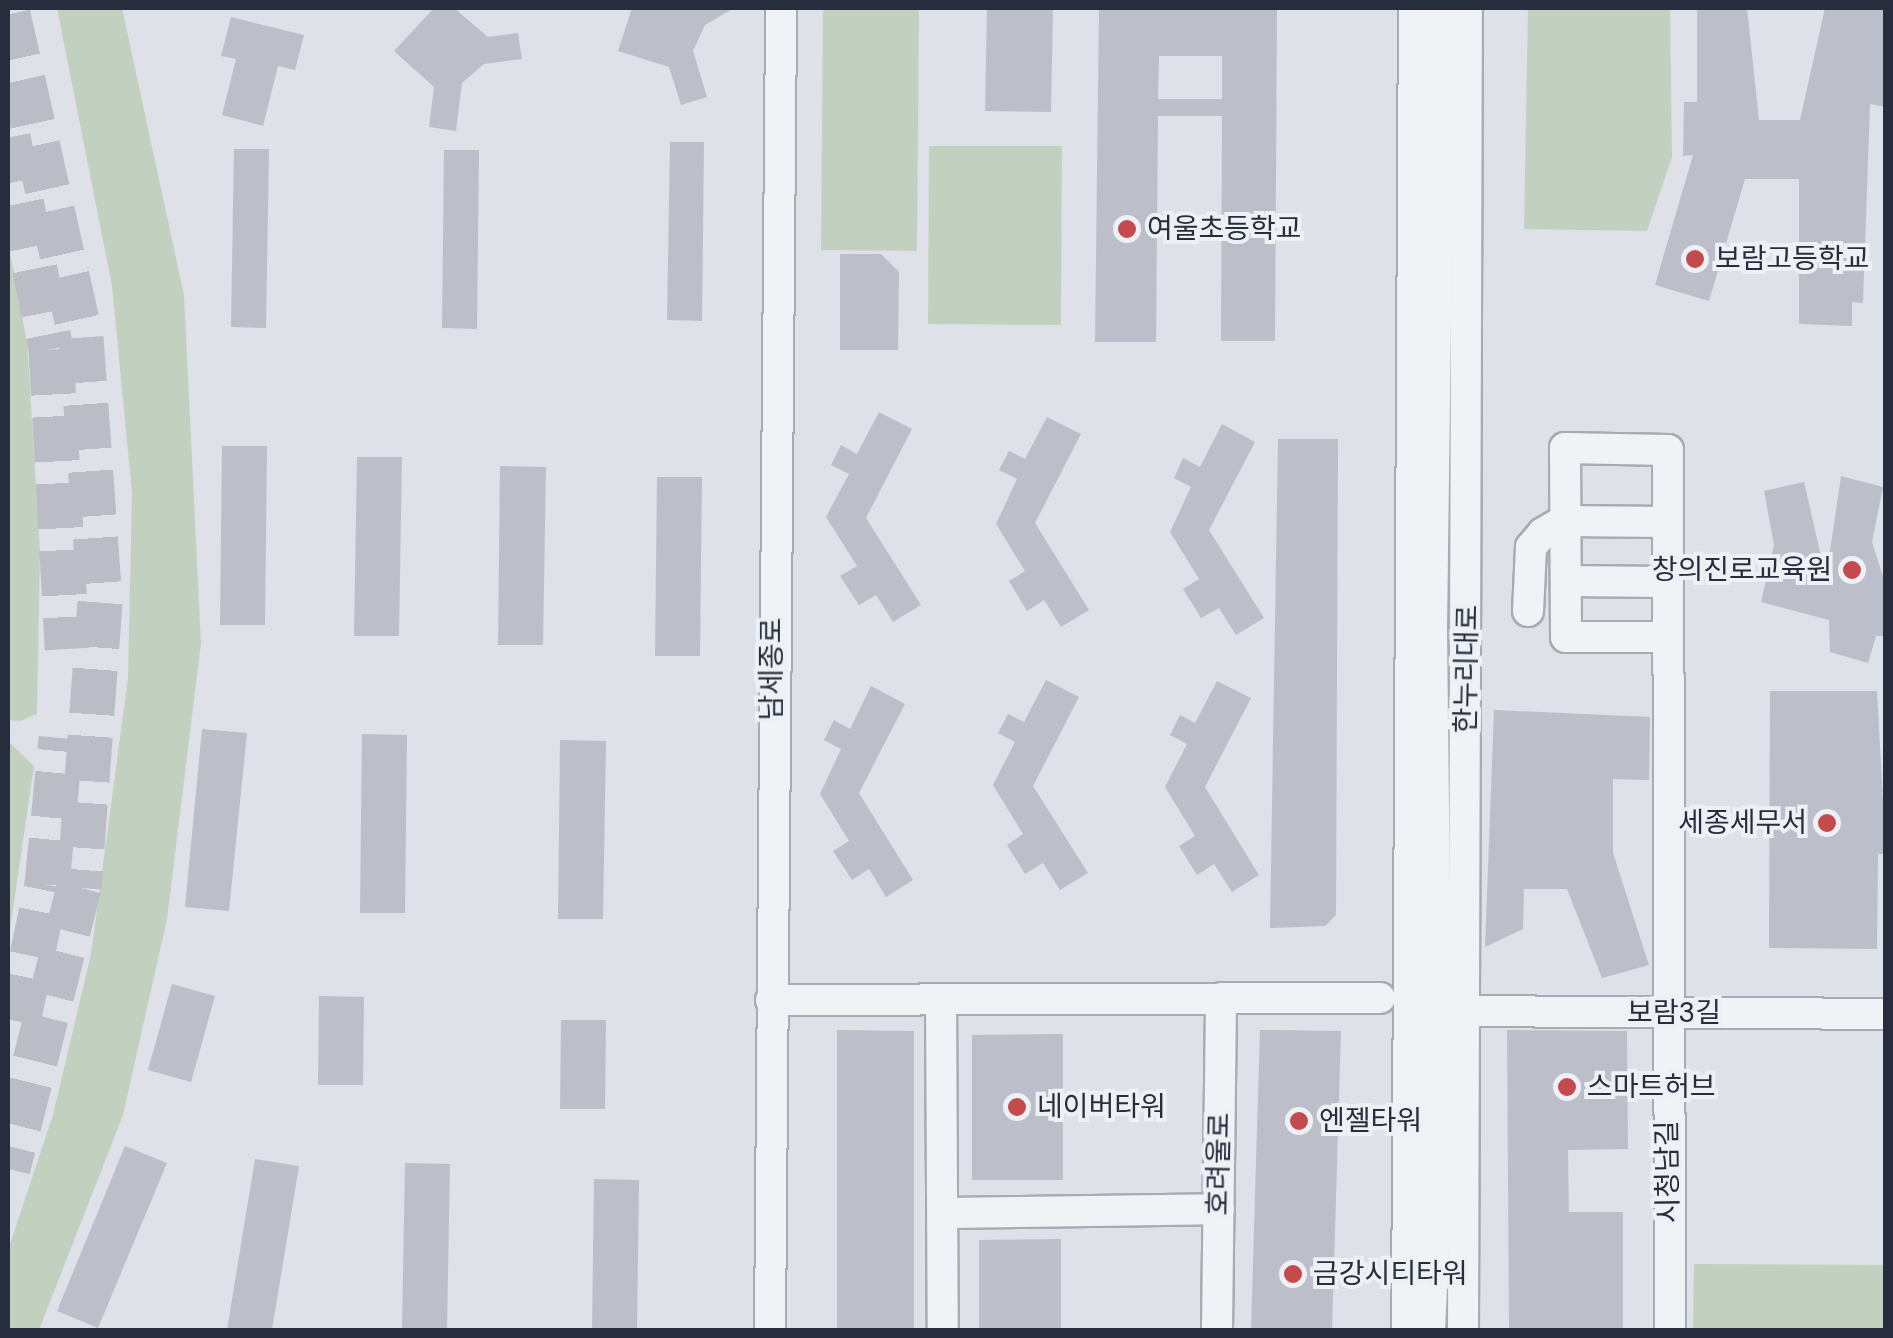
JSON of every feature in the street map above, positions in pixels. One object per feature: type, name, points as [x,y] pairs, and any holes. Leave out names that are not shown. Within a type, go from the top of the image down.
[{"type":"street","name":"남세종로","points":[[770,1330],[781,8]]},
{"type":"street","points":[[1400,8],[1414,59]]},
{"type":"street","name":"한누리대로","points":[[1407,1330],[1414,8]]},
{"type":"street","points":[[1430,1330],[1438,1168],[1440,8]]},
{"type":"street","name":"한누리대로","points":[[1463,1330],[1467,8]]},
{"type":"street","points":[[1465,64],[1486,8]]},
{"type":"street","name":"시청남길","points":[[1564,521],[1564,448],[1668,450],[1666,1013],[1670,1330]]},
{"type":"street","points":[[1528,611],[1531,546],[1564,521],[1668,522]]},
{"type":"street","points":[[1564,521],[1566,637],[1667,637]]},
{"type":"street","points":[[1566,581],[1667,582]]},
{"type":"street","points":[[1408,920],[1380,998],[1408,1087]]},
{"type":"street","name":"호려울로","points":[[1217,1330],[1221,998]]},
{"type":"street","points":[[771,1000],[1380,998]]},
{"type":"street","points":[[941,999],[943,1330]]},
{"type":"street","name":"보람3길","points":[[1463,1011],[1886,1014]]},
{"type":"street","points":[[944,1213],[1218,1209]]},
{"type":"green space","points":[[57,8],[122,8],[184,295],[201,643],[167,919],[123,1115],[39,1330],[8,1330],[8,1250],[53,1115],[91,954],[128,678],[132,493],[112,286]]},
{"type":"green space","points":[[823,8],[919,8],[917,251],[821,250]]},
{"type":"green space","points":[[1528,8],[1670,8],[1672,157],[1647,231],[1524,229]]},
{"type":"green space","points":[[929,146],[1062,146],[1061,325],[928,324]]},
{"type":"green space","points":[[8,242],[27,342],[40,552],[37,714],[20,721],[8,720]]},
{"type":"green space","points":[[8,741],[34,766],[8,943]]},
{"type":"green space","points":[[1694,1264],[1885,1265],[1885,1330],[1693,1330]]},
{"type":"building","points":[[434,8],[454,8],[488,37],[518,33],[522,59],[484,64],[462,83],[456,131],[429,127],[434,87],[394,51]]},
{"type":"building","points":[[632,8],[734,8],[705,25],[693,51],[707,97],[681,105],[669,67],[618,51]]},
{"type":"building","points":[[987,8],[1053,8],[1051,112],[985,111]]},
{"type":"building","name":"여울초등학교","points":[[1099,8],[1277,8],[1275,341],[1221,341],[1222,116],[1158,116],[1156,342],[1095,342]],"holes":[[[1159,56],[1222,56],[1222,99],[1158,99]]]},
{"type":"building","points":[[1697,8],[1747,8],[1759,120],[1800,120],[1825,8],[1886,8],[1886,107],[1870,104],[1863,303],[1852,302],[1852,326],[1799,324],[1799,179],[1745,179],[1709,301],[1655,285],[1693,155],[1683,156],[1684,102],[1697,102]]},
{"type":"building","points":[[231,17],[304,35],[295,70],[278,66],[263,126],[222,115],[236,59],[221,56]]},
{"type":"building","points":[[670,142],[704,142],[702,321],[667,320]]},
{"type":"building","points":[[234,149],[269,149],[266,328],[231,327]]},
{"type":"building","points":[[444,150],[479,150],[477,329],[442,328]]},
{"type":"building","points":[[840,254],[881,254],[899,272],[898,350],[840,350]]},
{"type":"building","points":[[879,412],[912,429],[866,518],[921,605],[893,622],[876,595],[859,605],[840,576],[857,566],[826,517],[849,474],[831,465],[841,445],[857,454]]},
{"type":"building","points":[[1047,417],[1081,434],[1035,523],[1089,610],[1061,627],[1044,600],[1027,611],[1009,581],[1025,571],[996,524],[1017,479],[999,470],[1009,451],[1025,459]]},
{"type":"building","points":[[1222,424],[1255,442],[1209,530],[1264,618],[1236,635],[1219,608],[1201,618],[1183,589],[1199,579],[1170,532],[1191,487],[1174,478],[1183,458],[1200,467]]},
{"type":"building","points":[[1278,439],[1338,439],[1336,915],[1325,926],[1270,928]]},
{"type":"building","points":[[222,446],[267,446],[265,625],[220,625]]},
{"type":"building","points":[[357,457],[402,457],[399,636],[354,636]]},
{"type":"building","points":[[500,466],[546,467],[543,645],[498,645]]},
{"type":"building","name":"창의진로교육원","points":[[1841,476],[1883,487],[1872,542],[1886,586],[1886,636],[1876,636],[1868,663],[1830,652],[1829,620],[1761,602],[1774,545],[1764,491],[1804,482],[1826,578]]},
{"type":"building","points":[[657,477],[702,477],[700,656],[655,656]]},
{"type":"building","points":[[1046,680],[1079,697],[1033,786],[1088,873],[1060,890],[1043,863],[1025,874],[1007,845],[1023,834],[993,785],[1015,742],[998,733],[1008,714],[1024,722]]},
{"type":"building","points":[[1217,681],[1251,698],[1205,787],[1259,875],[1232,892],[1214,864],[1197,875],[1179,846],[1195,836],[1165,787],[1187,744],[1170,735],[1180,715],[1195,723]]},
{"type":"building","points":[[871,686],[905,704],[859,793],[913,880],[886,897],[869,869],[852,880],[833,851],[849,841],[820,794],[841,749],[824,740],[834,720],[850,729]]},
{"type":"building","name":"세종세무서","points":[[1770,691],[1877,691],[1886,854],[1878,854],[1877,949],[1769,948]]},
{"type":"building","points":[[1494,710],[1650,717],[1649,780],[1613,779],[1613,853],[1649,965],[1602,978],[1567,889],[1524,889],[1523,929],[1485,947]]},
{"type":"building","points":[[202,729],[247,733],[229,911],[185,907]]},
{"type":"building","points":[[362,734],[407,735],[405,913],[360,913]]},
{"type":"building","points":[[560,740],[606,741],[603,919],[558,919]]},
{"type":"building","points":[[172,984],[215,996],[191,1082],[148,1070]]},
{"type":"building","points":[[319,996],[364,997],[363,1085],[318,1085]]},
{"type":"building","points":[[561,1020],[606,1020],[605,1109],[560,1109]]},
{"type":"building","points":[[837,1030],[914,1031],[914,1330],[837,1330]]},
{"type":"building","name":"엔젤타워","points":[[1260,1030],[1341,1031],[1332,1330],[1251,1330]]},
{"type":"building","points":[[1507,1030],[1627,1031],[1628,1149],[1568,1150],[1569,1212],[1623,1212],[1623,1330],[1509,1330]]},
{"type":"building","name":"네이버타워","points":[[1063,1034],[1063,1180],[972,1180],[972,1035]]},
{"type":"building","points":[[125,1146],[167,1163],[98,1328],[57,1311]]},
{"type":"building","points":[[255,1159],[299,1166],[272,1330],[227,1330]]},
{"type":"building","points":[[405,1163],[450,1164],[447,1330],[402,1330]]},
{"type":"building","points":[[594,1179],[639,1180],[637,1330],[592,1330]]},
{"type":"building","points":[[1061,1239],[1061,1330],[979,1330],[979,1240]]},
{"type":"tunnel","points":[[8,14],[81,337],[100,602],[79,887],[8,1168]]},
{"type":"tunnel","points":[[8,137],[51,349],[67,649]]},
{"type":"tunnel","points":[[18,1021],[47,884],[61,738]]},
{"type":"place","name":"여울초등학교","points":[[1127,229]]},
{"type":"place","name":"보람고등학교","points":[[1695,259]]},
{"type":"place","name":"창의진로교육원","points":[[1852,570]]},
{"type":"place","name":"세종세무서","points":[[1827,823]]},
{"type":"place","name":"스마트허브","points":[[1567,1087]]},
{"type":"place","name":"네이버타워","points":[[1017,1107]]},
{"type":"place","name":"엔젤타워","points":[[1299,1121]]},
{"type":"place","name":"금강시티타워","points":[[1293,1274]]}]
